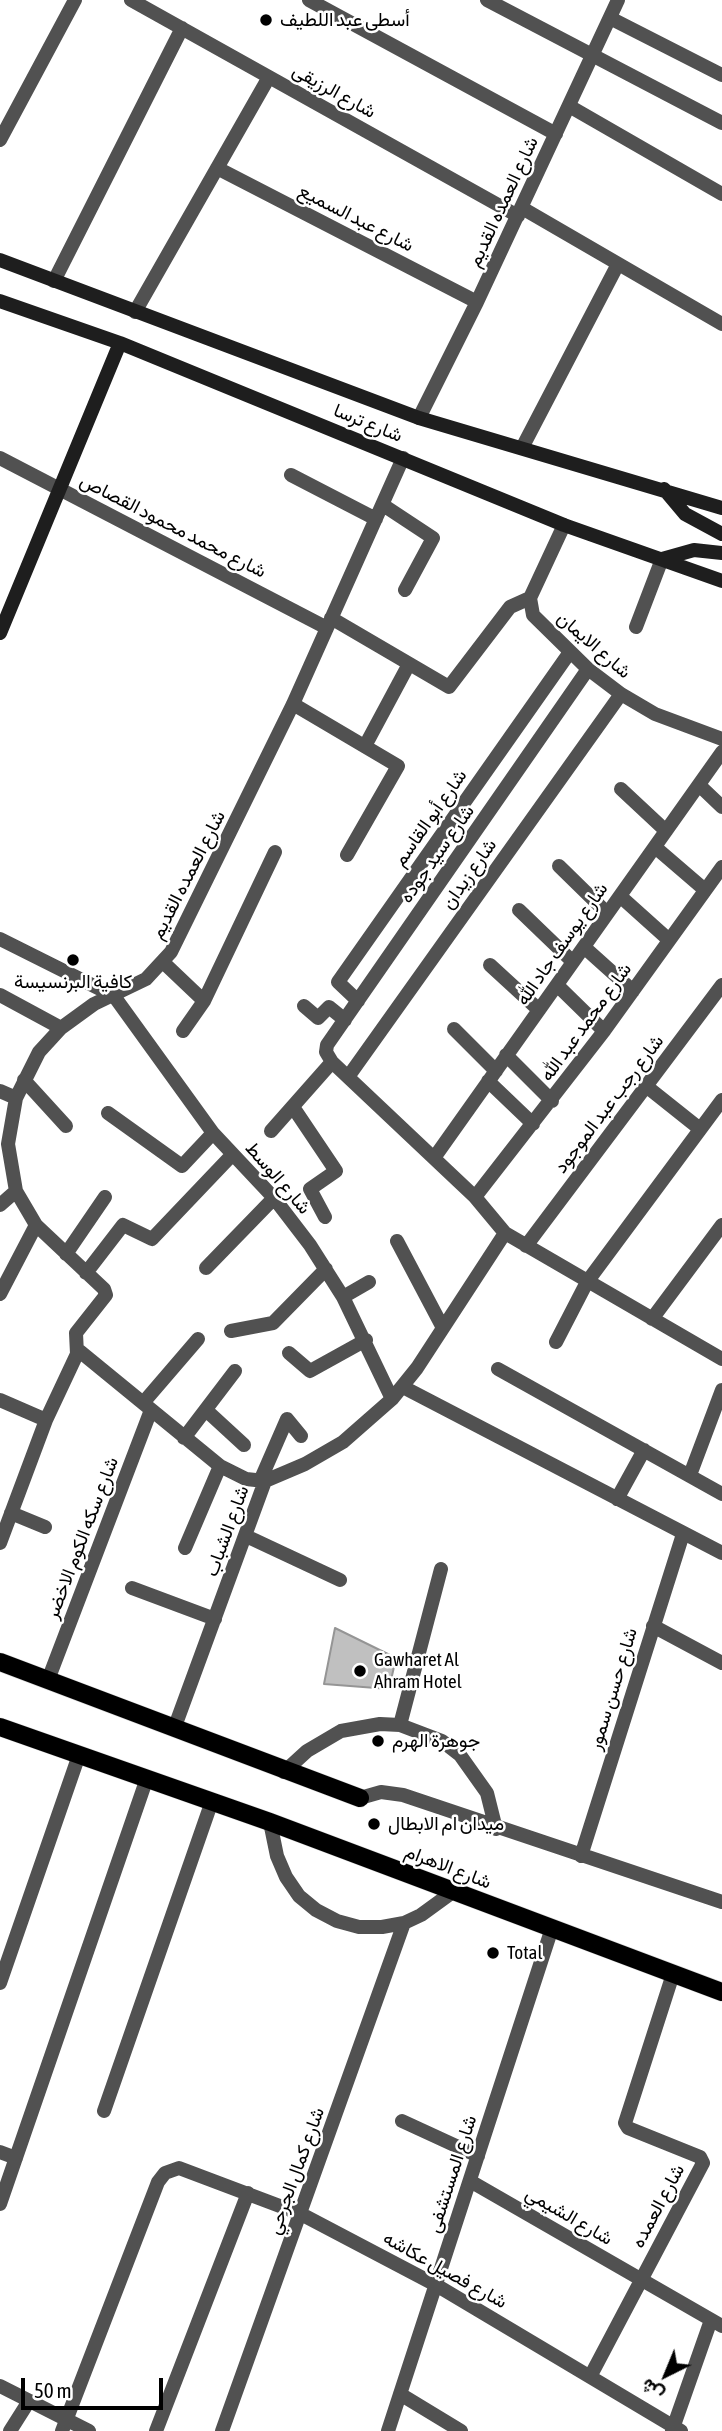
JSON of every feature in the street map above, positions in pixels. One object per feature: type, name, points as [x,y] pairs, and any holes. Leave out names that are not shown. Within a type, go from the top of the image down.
[{"type":"main road","name":"شارع ترسا","points":[[0,260],[419,418],[722,508]]},
{"type":"main road","name":"شارع ترسا","points":[[0,301],[120,343],[564,525],[722,581]]},
{"type":"main road","points":[[0,633],[120,343]]},
{"type":"main road","points":[[664,489],[685,514],[722,534]]},
{"type":"main road","points":[[662,559],[694,550],[722,553]]},
{"type":"main road","points":[[0,1662],[284,1772],[360,1798]]},
{"type":"main road","name":"شارع الاهرام","points":[[0,1727],[270,1822],[722,1992]]},
{"type":"street","points":[[1,134],[75,0]]},
{"type":"street","name":"شارع الرزيقى","points":[[131,0],[618,264],[722,324]]},
{"type":"street","points":[[309,0],[556,134]]},
{"type":"street","points":[[487,0],[722,123]]},
{"type":"street","name":"شارع العمده القديم","points":[[419,418],[520,212],[618,0]]},
{"type":"street","points":[[610,18],[722,75]]},
{"type":"street","points":[[54,281],[182,28]]},
{"type":"street","points":[[135,312],[269,77]]},
{"type":"street","points":[[569,106],[722,194]]},
{"type":"street","name":"شارع عبد السميع","points":[[218,167],[477,302]]},
{"type":"street","points":[[522,448],[618,264]]},
{"type":"street","name":"شارع محمد محمود القصاص","points":[[0,458],[450,686],[510,607],[530,598]]},
{"type":"street","name":"شارع العمده القديم","points":[[0,1543],[46,1420],[78,1349],[75,1332],[106,1295],[36,1225],[16,1191],[8,1144],[16,1098],[39,1052],[61,1028],[86,1009],[146,979],[164,963],[293,704],[403,458]]},
{"type":"street","points":[[290,475],[376,519]]},
{"type":"street","points":[[383,505],[433,538],[405,590]]},
{"type":"street","points":[[530,598],[564,525]]},
{"type":"street","points":[[636,627],[662,559]]},
{"type":"street","name":"شارع الايمان","points":[[530,598],[533,615],[588,669],[621,694],[655,714],[722,739]]},
{"type":"street","name":"شارع أبو القاسم","points":[[358,1001],[338,982],[570,652]]},
{"type":"street","points":[[365,747],[409,664]]},
{"type":"street","name":"شارع سيد جوده","points":[[332,1062],[326,1048],[588,669]]},
{"type":"street","name":"شارع زيدان","points":[[348,1077],[621,694]]},
{"type":"street","points":[[293,704],[398,768],[347,855]]},
{"type":"street","name":"شارع يوسف جاد الله","points":[[434,1158],[722,752]]},
{"type":"street","points":[[699,785],[722,807]]},
{"type":"street","points":[[621,789],[666,831]]},
{"type":"street","points":[[655,847],[705,891]]},
{"type":"street","points":[[183,1031],[204,1001],[275,852]]},
{"type":"street","points":[[559,866],[607,913]]},
{"type":"street","name":"شارع محمد عبد الله","points":[[475,1197],[552,1101],[722,867]]},
{"type":"street","points":[[620,896],[669,940]]},
{"type":"street","points":[[519,910],[573,962]]},
{"type":"street","points":[[0,939],[114,996]]},
{"type":"street","points":[[584,947],[633,990]]},
{"type":"street","points":[[164,963],[204,1001]]},
{"type":"street","points":[[489,965],[539,1010]]},
{"type":"street","points":[[556,985],[604,1031]]},
{"type":"street","name":"شارع رجب عبد الموجود","points":[[526,1246],[722,985]]},
{"type":"street","points":[[0,995],[61,1028]]},
{"type":"street","name":"شارع الوسط","points":[[114,996],[213,1133],[274,1198],[326,1269],[366,1340],[392,1399]]},
{"type":"street","points":[[304,1006],[318,1018],[329,1007],[345,1020]]},
{"type":"street","points":[[454,1029],[533,1124]]},
{"type":"street","points":[[506,1055],[552,1101]]},
{"type":"street","points":[[271,1131],[332,1062],[475,1197],[505,1233],[722,1359]]},
{"type":"street","points":[[24,1080],[66,1126]]},
{"type":"street","points":[[646,1086],[700,1129]]},
{"type":"street","points":[[0,1091],[16,1098]]},
{"type":"street","points":[[556,1342],[587,1282],[722,1100]]},
{"type":"street","points":[[293,1107],[336,1171],[310,1189],[325,1217]]},
{"type":"street","points":[[108,1113],[182,1166],[213,1133]]},
{"type":"street","points":[[86,1273],[124,1225],[152,1239],[232,1155]]},
{"type":"street","points":[[0,1205],[16,1191]]},
{"type":"street","points":[[66,1254],[105,1197]]},
{"type":"street","points":[[206,1268],[274,1198]]},
{"type":"street","points":[[0,1294],[36,1225]]},
{"type":"street","points":[[652,1319],[722,1225]]},
{"type":"street","name":"شارع الشباب","points":[[174,1729],[246,1536],[262,1481],[334,1448],[392,1399],[403,1387],[505,1233]]},
{"type":"street","points":[[397,1241],[443,1328]]},
{"type":"street","points":[[232,1331],[273,1323],[326,1269]]},
{"type":"street","points":[[343,1297],[369,1282]]},
{"type":"street","name":"شارع سكه الكوم الاخضر","points":[[48,1680],[147,1407],[198,1339]]},
{"type":"street","points":[[289,1353],[310,1371],[366,1340]]},
{"type":"street","points":[[78,1349],[220,1466],[246,1479],[262,1481],[287,1419],[301,1436]]},
{"type":"street","points":[[498,1369],[722,1494]]},
{"type":"street","points":[[184,1438],[235,1371]]},
{"type":"street","points":[[403,1387],[722,1553]]},
{"type":"street","points":[[690,1475],[722,1390]]},
{"type":"street","points":[[0,1400],[46,1420]]},
{"type":"street","points":[[207,1411],[244,1445]]},
{"type":"street","points":[[617,1499],[644,1450]]},
{"type":"street","points":[[185,1548],[220,1466]]},
{"type":"street","points":[[11,1513],[45,1527]]},
{"type":"street","name":"شارع حسن سمور","points":[[581,1856],[683,1534]]},
{"type":"street","points":[[246,1536],[340,1580]]},
{"type":"street","points":[[400,1725],[441,1569]]},
{"type":"street","points":[[132,1588],[215,1619]]},
{"type":"street","points":[[653,1626],[722,1663]]},
{"type":"street","points":[[284,1772],[315,1745],[341,1731],[370,1725],[400,1725],[422,1731],[460,1755],[487,1793],[496,1829]]},
{"type":"street","points":[[0,1983],[79,1755]]},
{"type":"street","points":[[0,2204],[147,1778]]},
{"type":"street","points":[[360,1798],[370,1794],[392,1793],[722,1902]]},
{"type":"street","points":[[104,2111],[212,1801]]},
{"type":"street","points":[[270,1822],[277,1856],[286,1877],[299,1896],[316,1910],[337,1921],[359,1927],[404,1923],[421,1915],[454,1891]]},
{"type":"street","name":"شارع كمال الجرحي","points":[[222,2431],[404,1923]]},
{"type":"street","name":"شارع المستشفى","points":[[388,2431],[552,1928]]},
{"type":"street","name":"شارع العمده","points":[[591,2375],[703,2164],[700,2157],[628,2128],[625,2123],[673,1974]]},
{"type":"street","points":[[402,2121],[478,2156]]},
{"type":"street","points":[[0,2152],[16,2158]]},
{"type":"street","name":"شارع فصيل عكاشه","points":[[65,2426],[158,2182],[169,2171],[178,2168],[301,2214],[436,2285],[591,2375],[676,2430]]},
{"type":"street","name":"شارع الشيمي","points":[[470,2181],[717,2323]]},
{"type":"street","points":[[156,2431],[248,2193]]},
{"type":"street","points":[[676,2430],[717,2323]]},
{"type":"street","points":[[0,2386],[29,2401],[65,2426],[89,2431]]},
{"type":"street","points":[[400,2394],[461,2431]]},
{"type":"street","points":[[10,2431],[29,2401]]},
{"type":"building","name":"Gawharet Al Ahram Hotel","points":[[335,1628],[396,1658],[389,1689],[324,1684]]},
{"type":"place","name":"أسطى عبد اللطيف","points":[[266,20]]},
{"type":"place","name":"كافية البرنسيسة","points":[[73,960]]},
{"type":"place","name":"Gawharet Al Ahram Hotel","points":[[360,1671]]},
{"type":"place","name":"جوهرة الهرم","points":[[378,1741]]},
{"type":"place","name":"ميدان ام الابطال","points":[[374,1824]]},
{"type":"place","name":"Total","points":[[493,1953]]}]
